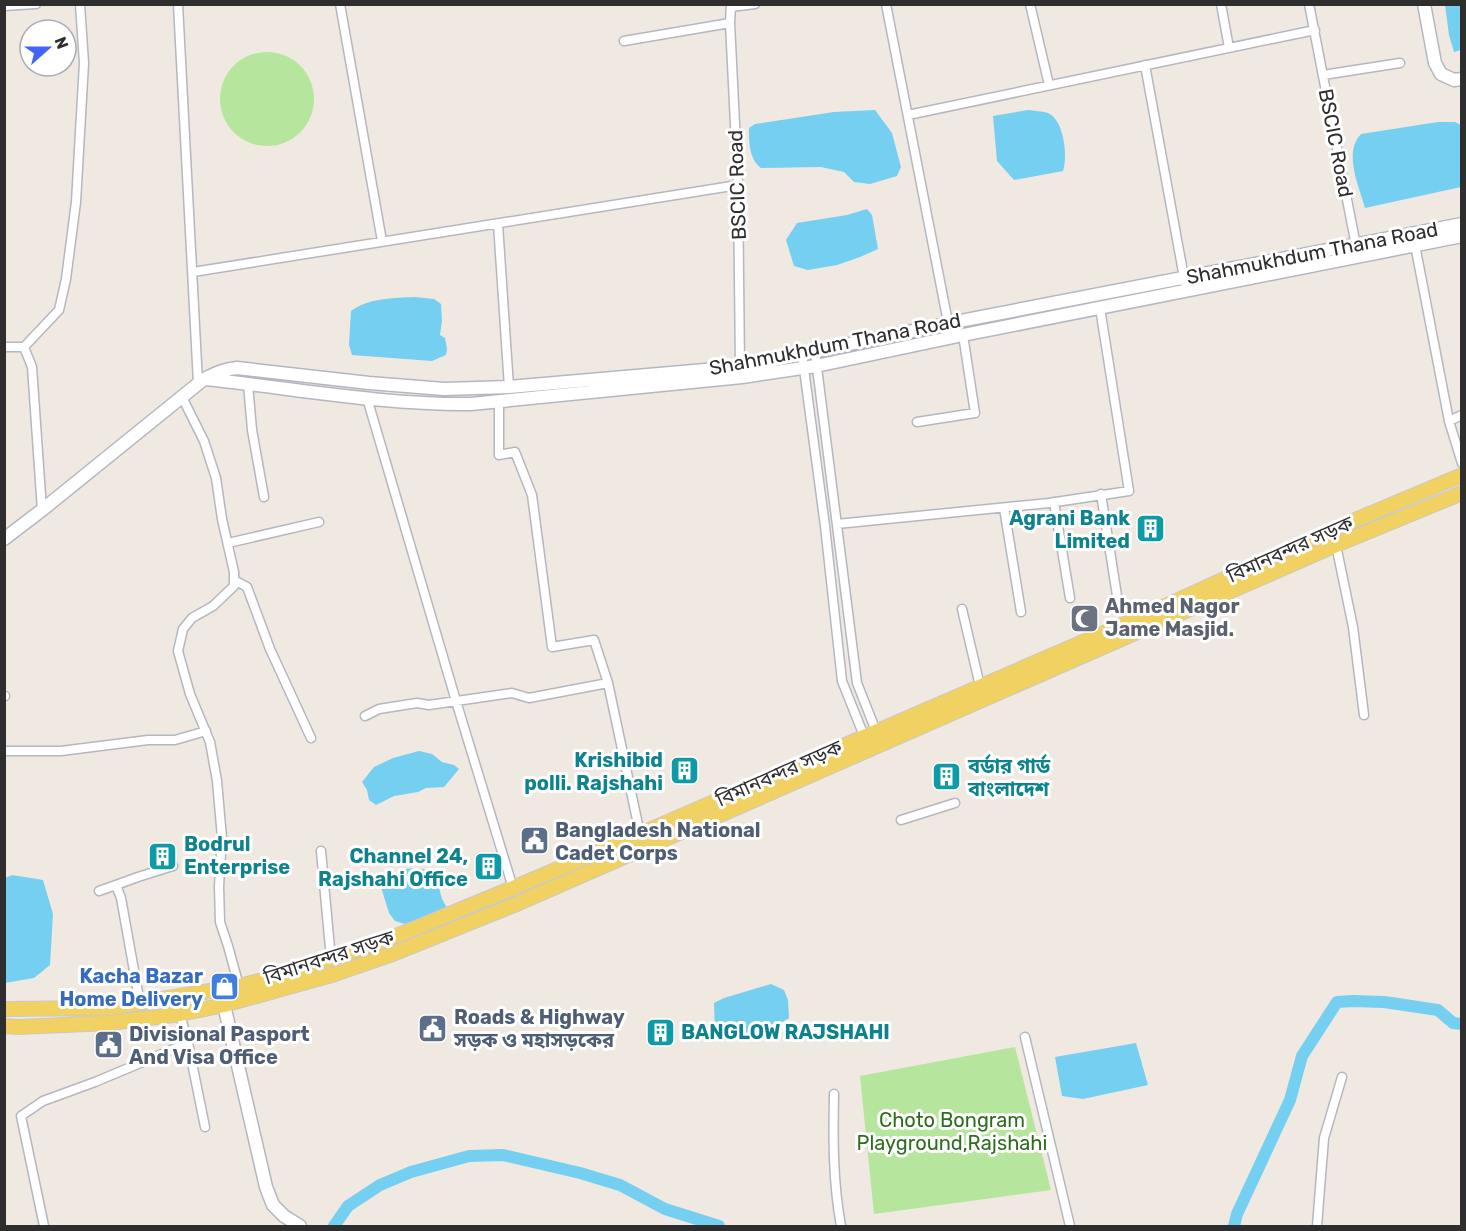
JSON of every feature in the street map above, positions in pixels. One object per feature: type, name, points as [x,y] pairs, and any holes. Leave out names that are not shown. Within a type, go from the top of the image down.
[{"type":"main road","points":[[1424,4],[1435,63],[1441,74],[1454,80],[1461,79]]},
{"type":"main road","name":"Shahmukhdum Thana Road","points":[[201,381],[249,384],[368,398],[471,404],[742,377],[810,367],[1186,291],[1461,224]]},
{"type":"main road","name":"Shahmukhdum Thana Road","points":[[4,539],[201,381],[221,370],[237,368],[444,389],[509,387],[740,366],[1184,278],[1357,251],[1415,245],[1461,236]]},
{"type":"main road","name":"বিমানবন্দর সড়ক","points":[[4,1026],[110,1023],[180,1014],[224,1005],[335,974],[390,955],[519,903],[796,773],[870,734],[1461,475]]},
{"type":"main road","name":"বিমানবন্দর সড়ক","points":[[4,1009],[110,1008],[140,1004],[239,986],[286,974],[384,941],[640,834],[796,773],[1336,545],[1459,496]]},
{"type":"main road","points":[[224,1005],[266,1187],[273,1205],[300,1227]]},
{"type":"street","points":[[4,6],[36,4]]},
{"type":"street","points":[[4,347],[24,347],[59,310],[66,279],[76,202],[84,63],[80,4]]},
{"type":"street","points":[[178,4],[201,381]]},
{"type":"street","points":[[340,4],[382,241]]},
{"type":"street","points":[[731,6],[755,4]]},
{"type":"street","points":[[886,4],[948,323],[957,336],[975,412],[917,422]]},
{"type":"street","points":[[1030,4],[1049,85]]},
{"type":"street","points":[[1221,4],[1229,48]]},
{"type":"street","name":"BSCIC Road","points":[[1309,4],[1357,251]]},
{"type":"street","name":"BSCIC Road","points":[[731,6],[738,185],[740,366]]},
{"type":"street","points":[[624,40],[730,23]]},
{"type":"street","points":[[908,115],[1315,30]]},
{"type":"street","points":[[1323,75],[1400,63]]},
{"type":"street","points":[[1145,65],[1186,291]]},
{"type":"street","points":[[193,272],[738,185]]},
{"type":"street","points":[[498,224],[509,387]]},
{"type":"street","points":[[1415,245],[1449,421],[1461,463]]},
{"type":"street","points":[[837,524],[1004,508],[1129,491],[1100,308]]},
{"type":"street","points":[[24,347],[32,367],[42,510]]},
{"type":"street","points":[[808,353],[837,524],[858,683],[870,734]]},
{"type":"street","points":[[810,367],[842,681],[870,734]]},
{"type":"street","points":[[249,384],[252,430],[264,497]]},
{"type":"street","points":[[182,397],[204,441],[216,478],[234,572],[234,586],[213,606],[192,618],[183,629],[178,651],[190,694],[210,742],[221,818],[220,922],[239,986]]},
{"type":"street","points":[[368,398],[513,888]]},
{"type":"street","points":[[499,400],[500,455],[514,452],[532,495],[552,647],[594,640],[608,683],[640,834]]},
{"type":"street","points":[[1449,421],[1461,415]]},
{"type":"street","points":[[1101,494],[1118,602]]},
{"type":"street","points":[[1054,502],[1070,598]]},
{"type":"street","points":[[1004,508],[1021,612]]},
{"type":"street","points":[[228,543],[319,522]]},
{"type":"street","points":[[1336,545],[1353,627],[1364,715]]},
{"type":"street","points":[[234,580],[247,587],[270,649],[311,738]]},
{"type":"street","points":[[962,609],[980,686]]},
{"type":"street","points":[[365,716],[379,709],[417,703],[429,705],[512,693],[529,698],[608,683]]},
{"type":"street","points":[[4,751],[61,752],[148,740],[175,740],[206,731]]},
{"type":"street","points":[[901,820],[955,803]]},
{"type":"street","points":[[321,851],[331,959]]},
{"type":"street","points":[[99,891],[173,866]]},
{"type":"street","points":[[116,885],[121,898],[140,1004]]},
{"type":"street","points":[[180,1014],[205,1127]]},
{"type":"street","points":[[1025,1037],[1070,1227]]},
{"type":"street","points":[[44,1227],[21,1116],[43,1101],[188,1043]]},
{"type":"street","points":[[1317,1227],[1324,1138],[1342,1077]]},
{"type":"street","points":[[834,1094],[834,1173],[842,1227]]},
{"type":"green space","points":[[267,52],[285,55],[300,66],[311,81],[314,99],[311,117],[300,132],[285,143],[267,146],[249,143],[234,132],[223,117],[220,99],[223,81],[234,66],[249,55]]},
{"type":"green space","name":"Choto Bongram Playground,Rajshahi","points":[[1015,1047],[1051,1190],[874,1214],[860,1076]]},
{"type":"water","points":[[1445,5],[1461,5],[1461,50],[1454,52],[1449,35]]},
{"type":"water","points":[[875,110],[892,133],[901,167],[897,176],[870,184],[854,182],[844,172],[821,167],[761,168],[752,155],[749,128],[755,124],[834,112]]},
{"type":"water","points":[[1028,110],[1048,113],[1058,123],[1065,148],[1063,171],[1014,180],[997,161],[993,116]]},
{"type":"water","points":[[1438,122],[1455,122],[1461,125],[1461,187],[1365,208],[1356,180],[1353,160],[1353,150],[1361,134]]},
{"type":"water","points":[[867,209],[872,215],[878,249],[837,265],[808,270],[794,266],[786,240],[797,223],[847,215]]},
{"type":"water","points":[[415,297],[434,299],[441,304],[440,335],[445,338],[446,355],[432,361],[352,355],[349,345],[351,311],[373,301]]},
{"type":"water","points":[[419,751],[432,754],[442,762],[459,769],[444,787],[426,788],[418,792],[394,796],[376,805],[369,800],[362,782],[374,767],[393,758]]},
{"type":"water","points":[[437,868],[445,873],[446,878],[438,884],[447,908],[405,924],[395,921],[389,913],[381,887],[384,878],[394,878],[402,875],[404,869],[430,870]]},
{"type":"water","points":[[12,875],[43,880],[53,914],[50,965],[34,978],[5,983],[5,878]]},
{"type":"water","points":[[771,984],[784,990],[788,1000],[789,1018],[764,1030],[719,1037],[715,1032],[714,1003]]},
{"type":"water","points":[[1136,1043],[1148,1085],[1083,1099],[1062,1096],[1055,1057]]},
{"type":"waterway","points":[[1234,1226],[1237,1214],[1290,1100],[1302,1056],[1337,1002],[1384,1002],[1438,1010],[1453,1023],[1462,1024]]},
{"type":"waterway","points":[[334,1226],[348,1206],[380,1185],[411,1172],[469,1156],[503,1155],[620,1185],[665,1209],[719,1226]]},
{"type":"place","name":"Agrani Bank Limited","points":[[1151,529]]},
{"type":"place","name":"Ahmed Nagor Jame Masjid.","points":[[1084,618]]},
{"type":"place","name":"Krishibid polli. Rajshahi","points":[[684,771]]},
{"type":"place","name":"বর্ডার গার্ড বাংলাদেশ","points":[[947,777]]},
{"type":"place","name":"Bangladesh National Cadet Corps","points":[[534,841]]},
{"type":"place","name":"Bodrul Enterprise","points":[[163,856]]},
{"type":"place","name":"Channel 24, Rajshahi Office","points":[[489,867]]},
{"type":"place","name":"Kacha Bazar Home Delivery","points":[[224,987]]},
{"type":"place","name":"Roads & Highway সড়ক ও মহাসড়কের","points":[[433,1028]]},
{"type":"place","name":"BANGLOW RAJSHAHI","points":[[660,1032]]},
{"type":"place","name":"Divisional Pasport And Visa Office","points":[[108,1045]]}]
